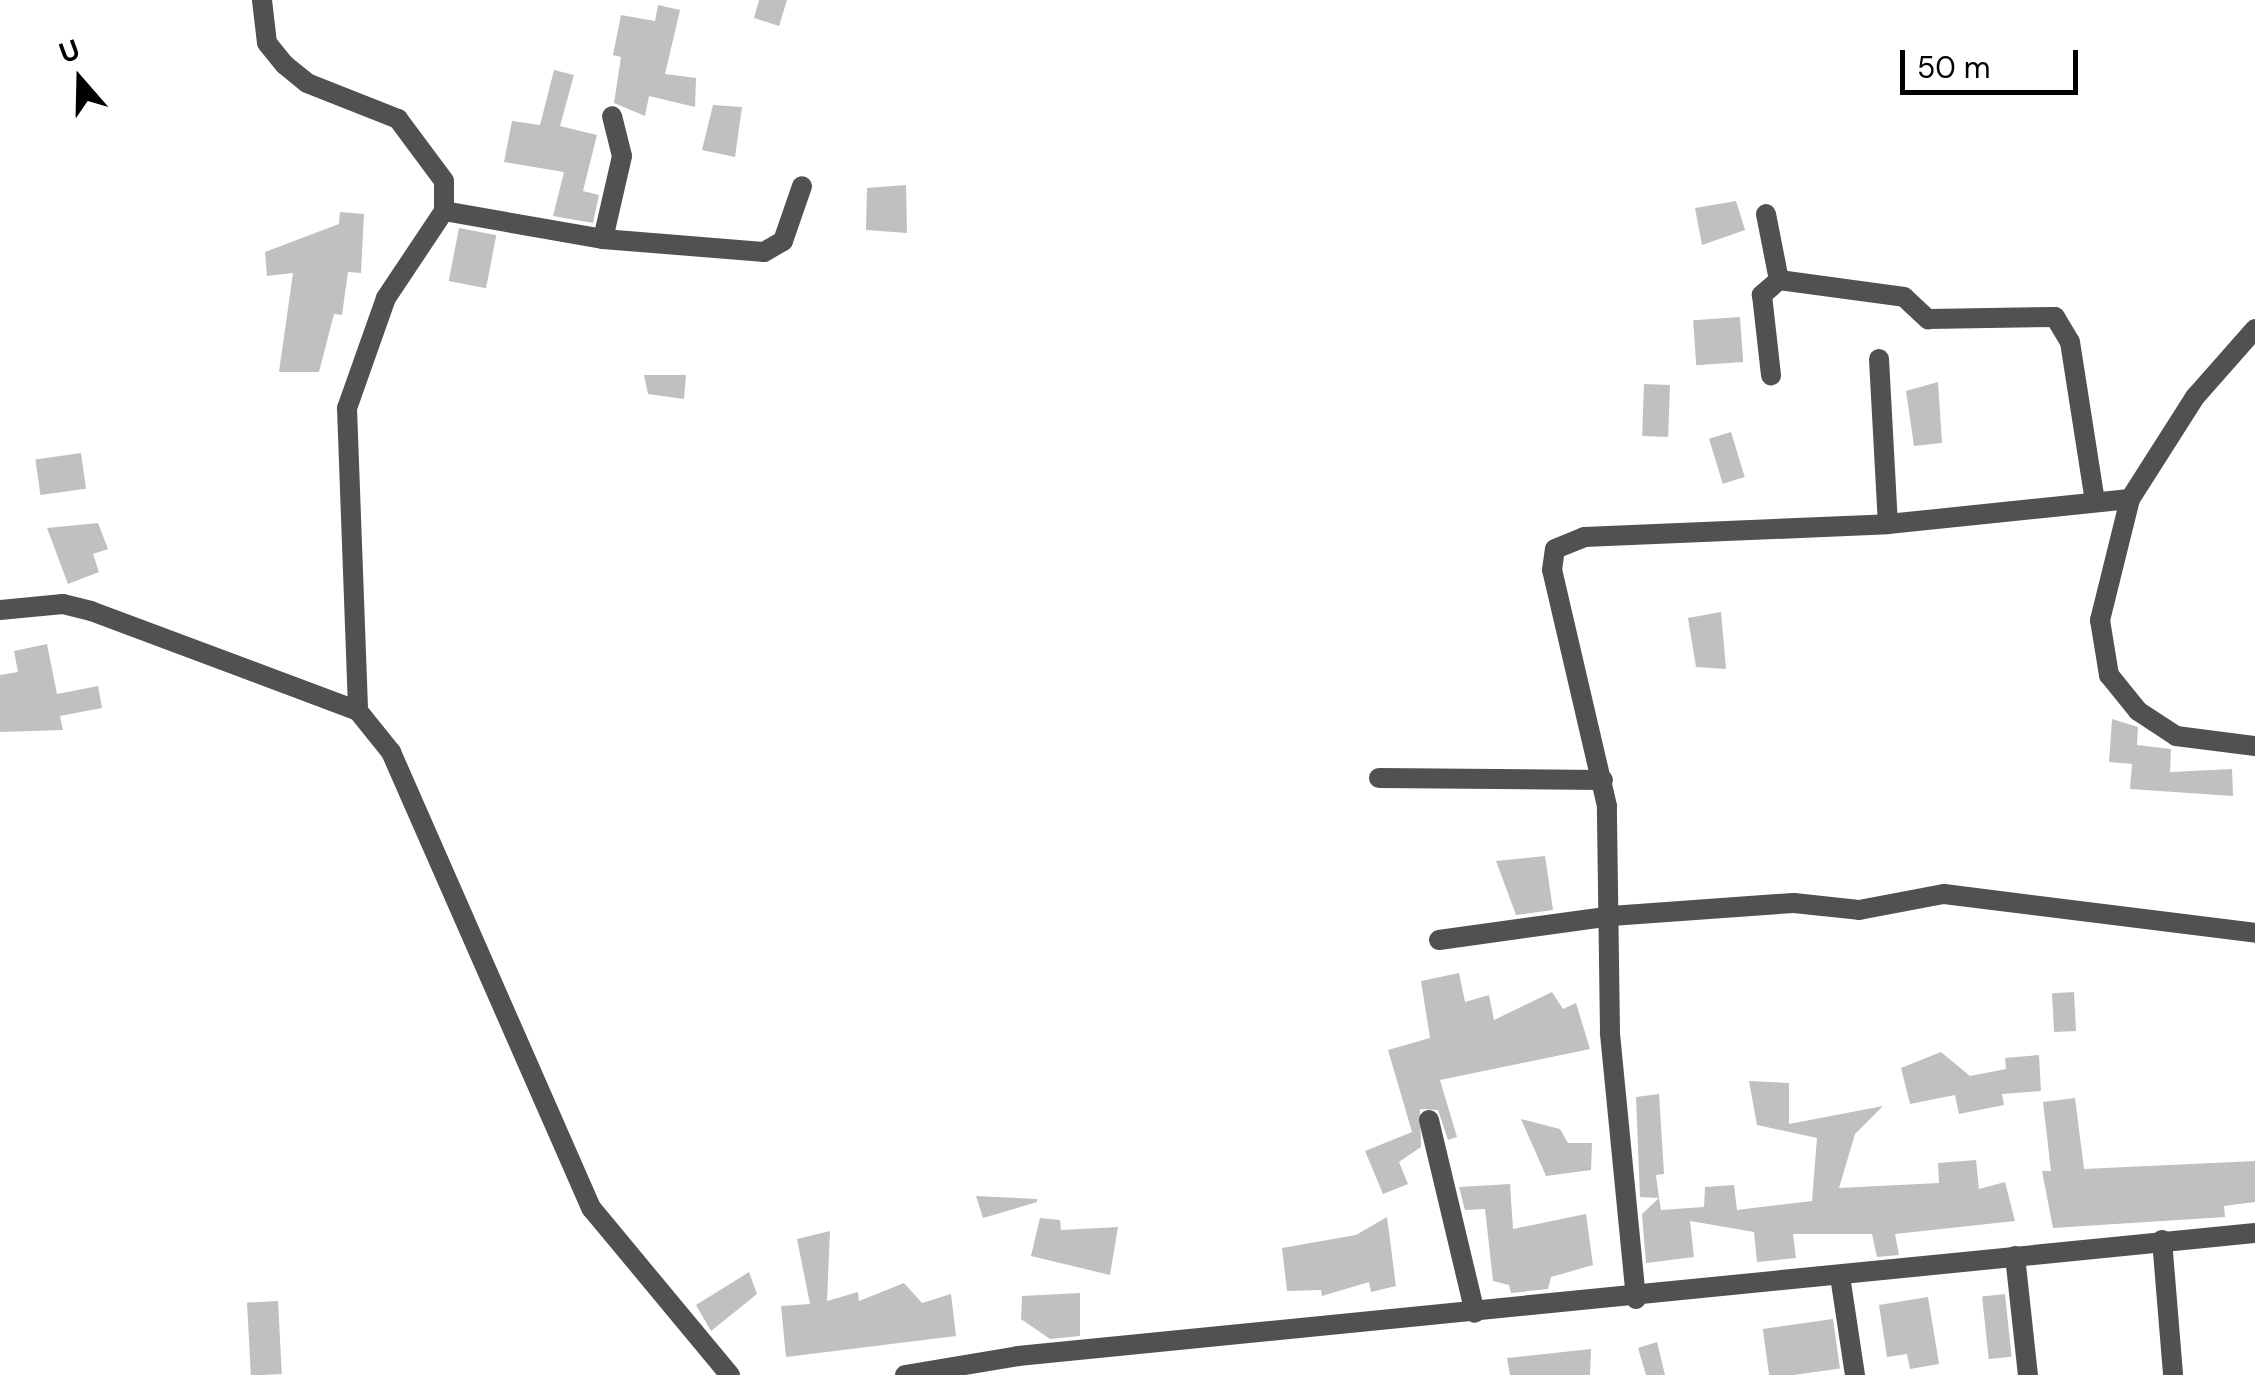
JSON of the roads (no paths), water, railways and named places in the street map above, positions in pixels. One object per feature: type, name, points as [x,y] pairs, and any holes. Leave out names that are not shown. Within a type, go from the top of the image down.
[{"type":"street","points":[[262,0],[267,43],[285,64],[415,135],[444,182],[444,211],[386,298],[347,408],[358,711]]},
{"type":"street","points":[[603,238],[622,156],[612,116]]},
{"type":"street","points":[[444,211],[603,238],[764,252],[783,241],[802,186]]},
{"type":"street","points":[[1766,214],[1780,280]]},
{"type":"street","points":[[1771,375],[1762,295],[1780,280],[1904,297],[1928,320],[2055,317],[2070,342],[2094,502]]},
{"type":"street","points":[[2255,329],[2164,441],[2130,499],[2100,620],[2109,674],[2138,711],[2176,736],[2255,746]]},
{"type":"street","points":[[1879,359],[1888,524]]},
{"type":"street","points":[[1636,1299],[1610,1032],[1611,916],[1603,780],[1552,570],[1555,549],[1584,537],[1888,524],[2130,499]]},
{"type":"street","points":[[0,610],[63,604],[91,611],[358,711],[391,752],[592,1209],[730,1375]]},
{"type":"street","points":[[1379,778],[1603,780]]},
{"type":"street","points":[[1439,940],[1611,916],[1794,903],[1859,910],[1944,894],[2255,933]]},
{"type":"street","points":[[1430,1120],[1475,1314]]},
{"type":"street","points":[[905,1375],[2255,1233]]},
{"type":"street","points":[[2162,1240],[2172,1375]]},
{"type":"street","points":[[2015,1256],[2028,1375]]},
{"type":"street","points":[[1840,1276],[1854,1375]]}]
